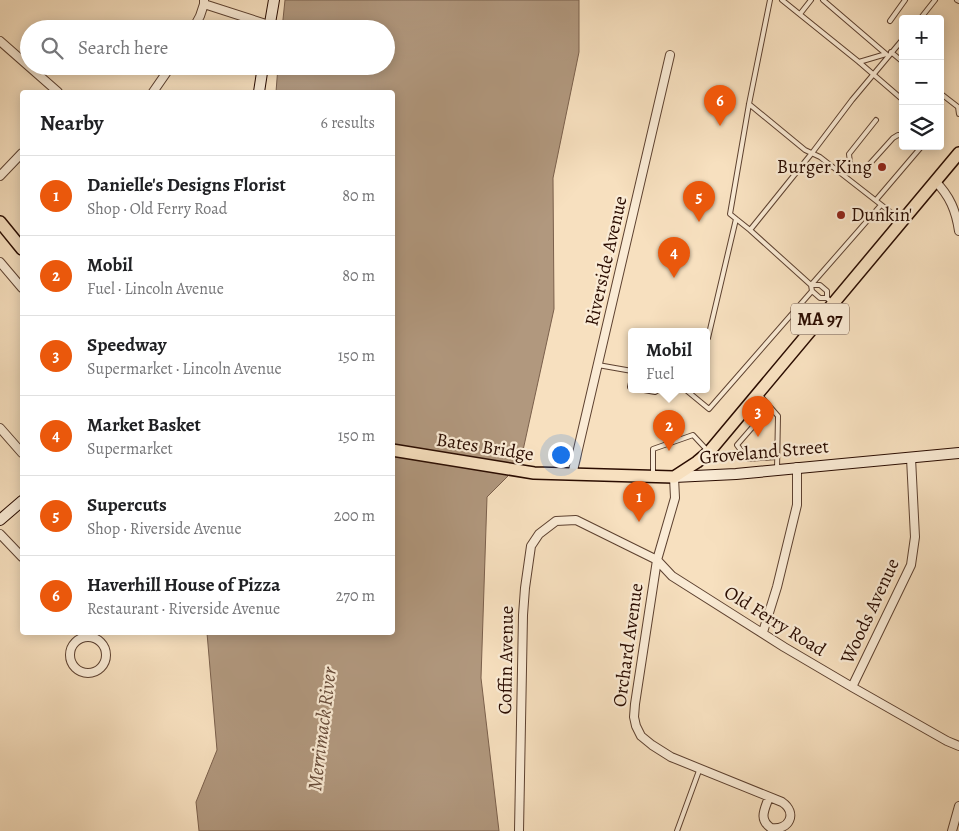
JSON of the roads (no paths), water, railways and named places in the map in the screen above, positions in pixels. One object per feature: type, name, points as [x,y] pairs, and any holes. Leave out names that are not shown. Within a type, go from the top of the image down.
[{"type":"main road","points":[[270,20],[274,0]]},
{"type":"main road","points":[[259,90],[262,75]]},
{"type":"main road","name":"MA 97","points":[[674,477],[709,452],[830,301],[902,221],[959,153]]},
{"type":"main road","points":[[0,222],[20,247]]},
{"type":"main road","name":"Bates Bridge","points":[[395,450],[534,473],[572,474]]},
{"type":"main road","name":"Groveland Street","points":[[572,474],[674,477],[959,453]]},
{"type":"main road","points":[[0,520],[20,503]]},
{"type":"street","points":[[198,20],[204,2],[251,20]]},
{"type":"street","points":[[0,42],[20,59]]},
{"type":"street","name":"Riverside Avenue","points":[[572,474],[670,55]]},
{"type":"street","points":[[38,75],[56,90]]},
{"type":"street","points":[[154,90],[165,75]]},
{"type":"street","points":[[0,176],[20,155]]},
{"type":"street","points":[[935,182],[951,200],[957,217],[959,231]]},
{"type":"street","points":[[0,262],[20,286]]},
{"type":"street","points":[[0,428],[20,451]]},
{"type":"street","name":"Woods Avenue","points":[[852,687],[911,565],[915,527],[912,458]]},
{"type":"street","points":[[763,632],[777,587],[797,505],[797,468]]},
{"type":"street","name":"Orchard Avenue","points":[[674,477],[675,498],[657,560],[638,686],[634,718],[636,726],[641,736],[671,756],[769,797],[785,804],[791,816],[789,822],[782,828],[767,829],[763,815],[769,797]]},
{"type":"street","name":"Old Ferry Road","points":[[576,520],[657,560],[672,576],[852,687],[959,746]]},
{"type":"street","name":"Coffin Avenue","points":[[520,831],[523,615],[528,562],[531,546],[539,534],[556,521],[576,520]]},
{"type":"street","points":[[0,534],[20,555]]},
{"type":"street","points":[[88,635],[100,642],[105,649],[106,658],[99,669],[86,673],[74,667],[70,654],[76,642],[88,635]]},
{"type":"street","points":[[952,831],[959,806]]},
{"type":"lane","points":[[770,0],[749,104],[730,214],[811,285],[812,291],[820,298],[830,301]]},
{"type":"lane","points":[[782,0],[899,97]]},
{"type":"lane","points":[[800,14],[811,0]]},
{"type":"lane","points":[[823,0],[888,53],[900,60]]},
{"type":"lane","points":[[890,20],[905,0]]},
{"type":"lane","points":[[923,15],[935,0]]},
{"type":"lane","points":[[750,230],[812,153],[888,53],[899,43]]},
{"type":"lane","points":[[859,62],[888,53]]},
{"type":"lane","points":[[944,96],[959,107],[959,114]]},
{"type":"lane","points":[[749,104],[805,150],[820,157],[902,221]]},
{"type":"lane","points":[[876,120],[849,154],[850,163],[856,169],[864,170],[893,138],[899,136]]},
{"type":"lane","points":[[876,200],[918,150]]},
{"type":"lane","points":[[811,285],[881,205]]},
{"type":"lane","points":[[710,330],[736,219]]},
{"type":"lane","points":[[811,285],[820,285],[827,291],[830,301]]},
{"type":"lane","points":[[690,393],[709,408],[812,291]]},
{"type":"lane","points":[[598,365],[628,371]]},
{"type":"lane","points":[[758,393],[778,416],[777,469]]},
{"type":"lane","points":[[770,407],[737,445],[746,459],[777,457]]},
{"type":"lane","points":[[653,476],[652,449],[694,435],[709,452]]},
{"type":"lane","points":[[677,831],[700,768]]},
{"type":"water","name":"Merrimack River","points":[[285,0],[579,0],[579,52],[553,178],[554,309],[520,464],[487,497],[481,678],[499,831],[199,831],[196,802],[217,750],[207,635],[395,635],[395,90],[276,90],[277,75],[395,75],[395,20],[283,20]]},
{"type":"place","name":"Haverhill House of Pizza","points":[[720,126]]},
{"type":"place","name":"Burger King","points":[[882,167]]},
{"type":"place","name":"Dunkin'","points":[[841,215]]},
{"type":"place","name":"Supercuts","points":[[699,222]]},
{"type":"place","name":"Market Basket","points":[[674,278]]},
{"type":"place","name":"Speedway","points":[[758,437]]},
{"type":"place","name":"Mobil","points":[[669,451]]},
{"type":"place","name":"Danielle's Designs Florist","points":[[639,522]]}]
